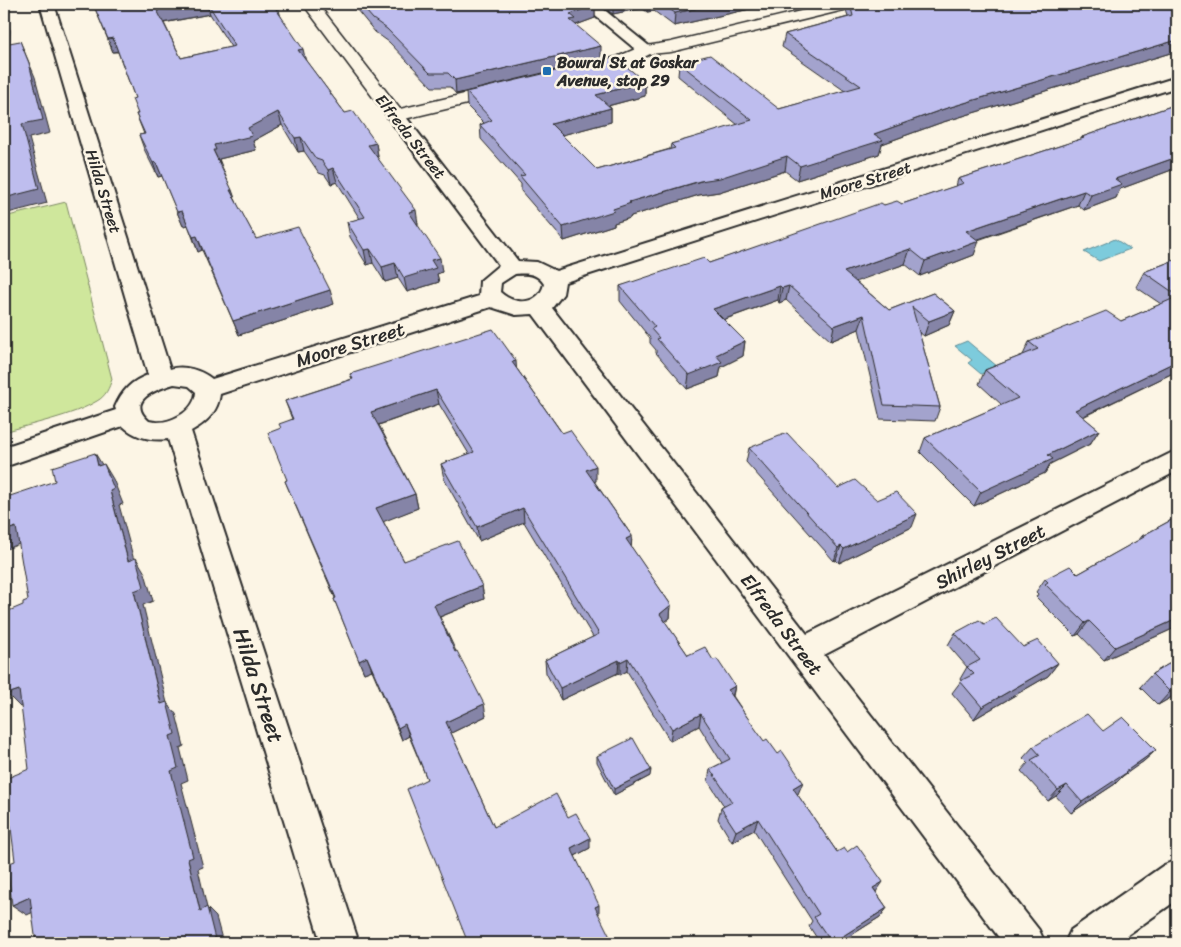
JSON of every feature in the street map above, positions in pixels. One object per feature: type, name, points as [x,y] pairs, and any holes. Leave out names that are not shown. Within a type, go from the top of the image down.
[{"type":"street","name":"Hilda Street","points":[[47,4],[161,378]]},
{"type":"street","name":"Elfreda Street","points":[[310,4],[512,268]]},
{"type":"street","points":[[588,4],[646,50]]},
{"type":"street","points":[[566,75],[623,61],[646,50],[671,47],[848,4]]},
{"type":"street","name":"Moore Street","points":[[552,279],[1177,82]]},
{"type":"street","points":[[396,116],[518,86]]},
{"type":"street","points":[[512,268],[540,270],[552,279],[555,290],[546,301],[538,305],[529,308],[508,307],[493,299],[489,294],[490,281],[503,271],[512,268]]},
{"type":"street","name":"Moore Street","points":[[208,389],[493,299]]},
{"type":"street","name":"Elfreda Street","points":[[538,305],[1026,943]]},
{"type":"street","points":[[190,377],[202,383],[208,389],[209,397],[206,406],[190,421],[177,427],[151,431],[132,423],[127,416],[127,407],[131,398],[139,390],[161,378],[190,377]]},
{"type":"street","points":[[4,457],[127,416]]},
{"type":"street","name":"Hilda Street","points":[[177,427],[340,943]]},
{"type":"street","name":"Shirley Street","points":[[803,651],[1177,460]]},
{"type":"street","points":[[1084,943],[1177,878]]},
{"type":"green space","points":[[66,202],[112,379],[103,397],[87,406],[64,415],[4,432],[4,217]]},
{"type":"water","points":[[1115,239],[1130,249],[1099,261],[1084,252]]},
{"type":"water","points":[[967,341],[998,367],[981,374],[968,363],[972,360],[955,346]]},
{"type":"building","points":[[95,4],[193,4],[157,10],[181,58],[235,46],[208,4],[276,4],[278,6],[274,6],[303,49],[298,50],[345,113],[353,111],[376,143],[368,145],[416,210],[409,212],[440,258],[431,260],[436,268],[404,278],[395,263],[382,267],[370,249],[364,250],[347,222],[365,217],[333,168],[328,170],[322,161],[316,159],[301,137],[295,138],[278,112],[248,128],[252,136],[214,145],[216,150],[213,150],[232,190],[230,190],[256,239],[298,227],[330,290],[233,321],[197,236],[193,237],[182,211],[177,212],[156,162],[153,163],[139,135],[145,134],[136,114],[138,114],[132,99],[135,98],[113,38],[108,39],[94,6],[96,6]]},
{"type":"building","points":[[360,4],[593,4],[595,5],[570,14],[576,19],[570,20],[601,46],[455,80],[448,73],[430,73],[387,29],[373,19]]},
{"type":"building","points":[[662,4],[718,4],[675,13]]},
{"type":"building","points":[[850,4],[1177,4],[1177,40],[944,109],[874,134],[883,140],[800,166],[787,156],[720,178],[700,181],[629,202],[631,203],[613,209],[614,211],[563,227],[520,176],[525,175],[480,125],[492,120],[466,92],[615,57],[645,82],[596,95],[611,108],[551,124],[597,170],[675,148],[671,144],[752,120],[679,63],[710,55],[779,109],[861,86],[785,34],[853,16]]},
{"type":"building","points":[[20,41],[29,63],[43,120],[22,124],[39,189],[4,198],[4,44]]},
{"type":"building","points":[[1177,104],[1177,157],[1115,179],[1122,184],[1091,195],[1084,191],[966,231],[979,241],[925,261],[910,249],[844,272],[889,310],[933,293],[955,311],[929,321],[912,307],[940,407],[884,405],[864,315],[834,326],[789,286],[782,288],[780,286],[713,309],[745,341],[716,355],[722,362],[689,375],[657,339],[659,338],[651,329],[655,327],[620,286],[704,258],[709,263],[881,203],[884,205],[897,201],[902,204],[964,183],[958,179],[1084,138],[1082,137]]},
{"type":"building","points":[[1177,259],[1177,295],[1144,272]]},
{"type":"building","points":[[1177,297],[1177,361],[1075,410],[1099,430],[1048,455],[1053,459],[981,492],[925,438],[1018,398],[985,370],[1038,349],[1029,342],[1106,311],[1121,321]]},
{"type":"building","points":[[493,329],[516,361],[512,362],[562,433],[570,430],[596,466],[586,470],[632,536],[626,539],[671,605],[660,614],[688,655],[705,647],[713,660],[717,659],[735,686],[728,690],[764,741],[767,739],[778,754],[782,751],[803,782],[793,788],[837,852],[844,848],[847,852],[857,845],[883,882],[873,888],[887,908],[832,943],[814,917],[819,914],[758,819],[736,831],[721,808],[732,802],[710,769],[730,759],[701,714],[672,729],[628,658],[620,662],[619,660],[560,688],[545,660],[599,634],[523,508],[477,527],[441,464],[474,452],[436,390],[371,412],[415,494],[376,508],[404,561],[458,541],[482,586],[434,605],[455,652],[457,651],[484,704],[446,722],[494,827],[556,794],[568,817],[576,813],[590,838],[571,848],[599,905],[595,907],[613,943],[468,943],[407,789],[427,779],[405,724],[398,728],[367,657],[359,661],[334,599],[336,598],[285,481],[287,480],[268,433],[281,428],[279,424],[293,419],[285,401],[353,379],[350,374]]},
{"type":"building","points":[[787,433],[838,488],[855,480],[877,500],[896,492],[917,514],[844,549],[841,546],[838,548],[749,448]]},
{"type":"building","points":[[95,453],[98,466],[104,464],[114,489],[110,491],[128,561],[136,558],[144,587],[134,591],[161,704],[167,702],[175,734],[170,736],[178,768],[171,771],[193,857],[188,859],[200,911],[207,907],[216,943],[36,943],[30,897],[12,905],[7,864],[15,861],[5,779],[29,769],[19,690],[7,694],[4,667],[4,613],[23,605],[23,602],[28,600],[16,527],[4,531],[4,498],[55,481],[52,467]]},
{"type":"building","points":[[1177,517],[1177,619],[1115,647],[1089,621],[1085,623],[1045,584],[1048,582],[1045,579],[1070,566],[1078,574]]},
{"type":"building","points":[[996,618],[1023,647],[1038,640],[1058,663],[982,707],[960,681],[974,674],[967,667],[980,660],[955,633],[979,620],[984,624]]},
{"type":"building","points":[[1177,659],[1177,688],[1170,692],[1152,674]]},
{"type":"building","points":[[1087,714],[1103,731],[1123,717],[1156,750],[1126,773],[1082,802],[1067,785],[1058,790],[1031,760],[1040,755],[1033,747]]},
{"type":"building","points":[[633,738],[651,770],[614,789],[597,756]]},
{"type":"place","name":"Bowral St at Goskar Avenue, stop 29","points":[[547,71]]}]
